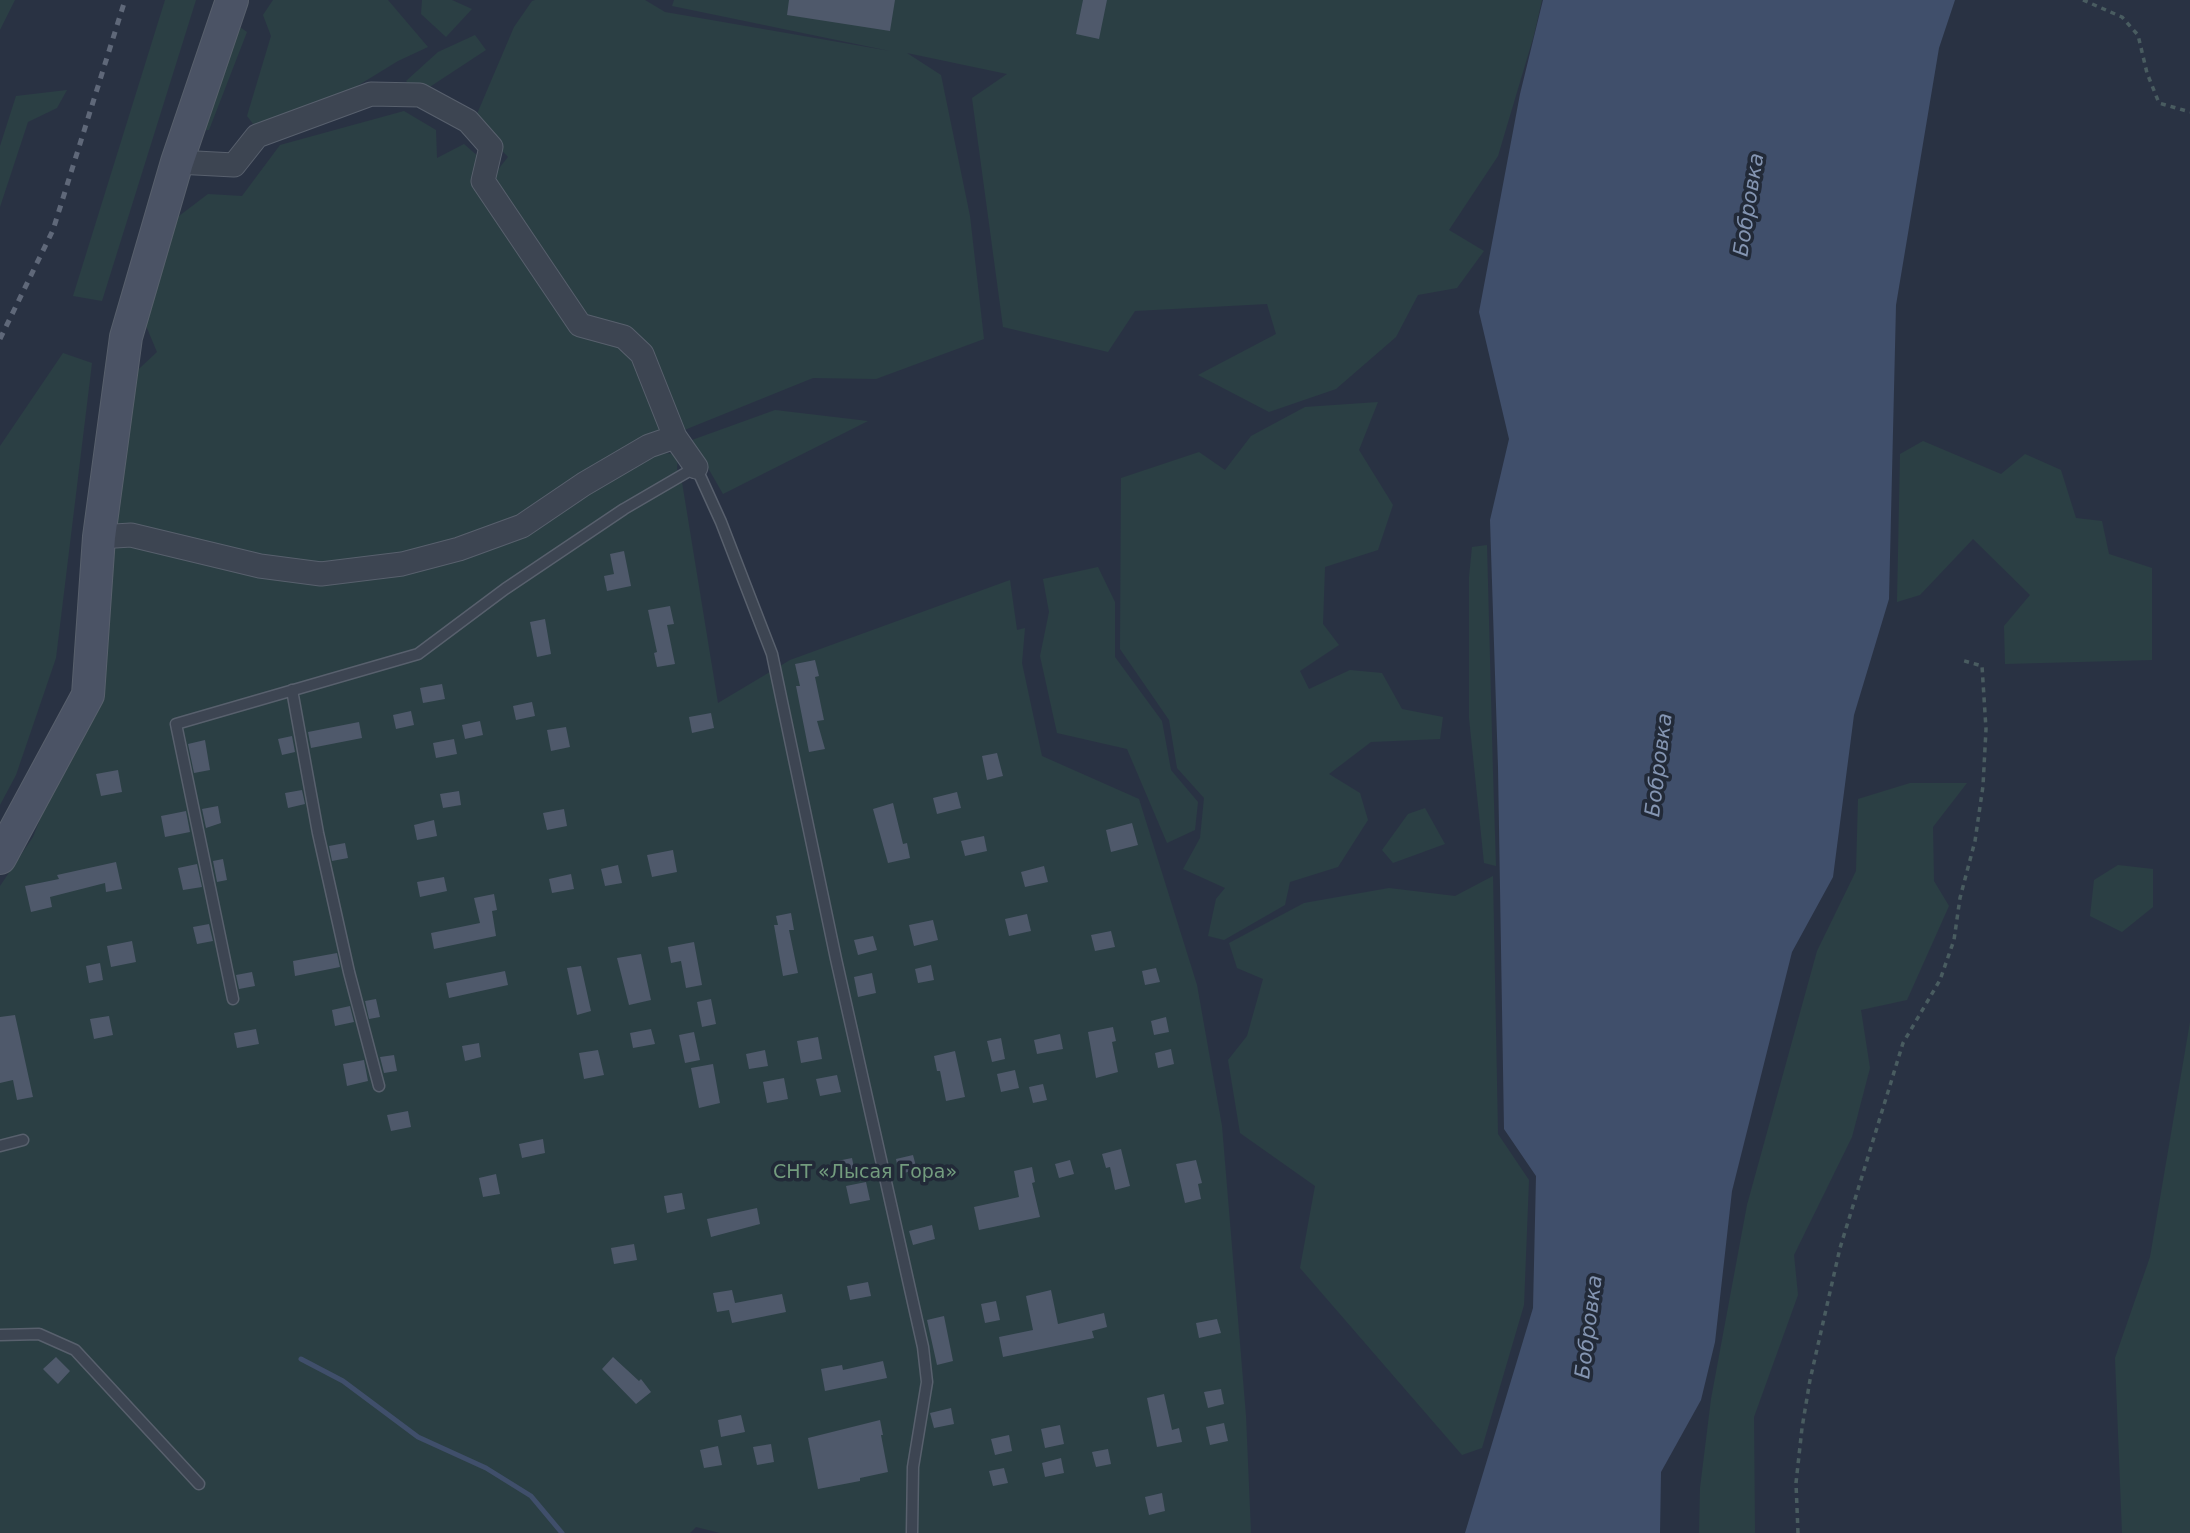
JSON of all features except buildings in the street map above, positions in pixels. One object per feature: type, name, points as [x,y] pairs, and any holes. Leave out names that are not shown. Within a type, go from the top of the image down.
[{"type":"main road","points":[[0,858],[88,695],[99,537],[126,337],[177,162],[232,0]]},
{"type":"street","points":[[177,162],[234,164],[257,136],[371,94],[420,95],[468,121],[491,148],[483,181],[580,325],[624,337],[642,355],[675,437],[696,467]]},
{"type":"street","points":[[99,537],[131,535],[260,566],[321,574],[402,564],[459,549],[522,526],[584,484],[649,446],[675,437]]},
{"type":"lane","points":[[233,999],[176,724],[418,653],[505,589],[696,467],[721,522],[772,654],[836,959],[923,1347],[927,1382],[913,1467],[912,1533]]},
{"type":"lane","points":[[292,690],[318,834],[349,972],[379,1086]]},
{"type":"lane","points":[[0,1146],[23,1140]]},
{"type":"lane","points":[[0,1335],[39,1334],[75,1350],[199,1484]]},
{"type":"path","points":[[2083,0],[2122,16],[2138,34],[2147,73],[2159,103],[2190,112]]},
{"type":"path","points":[[1798,1533],[1796,1483],[1802,1427],[1840,1248],[1903,1043],[1940,980],[1954,940],[1975,841],[1983,786],[1986,729],[1982,666],[1961,660]]},
{"type":"green space","points":[[0,0],[15,0],[0,30]]},
{"type":"green space","points":[[165,0],[196,0],[102,301],[73,296]]},
{"type":"green space","points":[[273,0],[388,0],[428,47],[398,61],[292,126],[263,137],[247,116],[271,36],[263,15]]},
{"type":"green space","points":[[422,0],[452,0],[472,9],[446,37],[421,14]]},
{"type":"green space","points":[[535,0],[645,0],[665,12],[890,51],[672,6],[674,0],[1542,0],[1498,156],[1449,230],[1484,251],[1457,288],[1418,295],[1396,337],[1336,389],[1269,412],[1198,375],[1276,334],[1267,304],[1135,311],[1108,352],[1003,327],[972,98],[1007,74],[907,53],[941,75],[970,216],[984,339],[876,379],[813,378],[635,450],[513,527],[414,558],[309,570],[108,524],[127,380],[157,352],[139,309],[175,219],[208,194],[242,196],[280,145],[404,111],[436,130],[437,158],[464,144],[496,172],[508,157],[474,121],[514,27]]},
{"type":"green space","points":[[231,21],[247,32],[209,130],[192,131]]},
{"type":"green space","points":[[475,35],[486,50],[419,94],[406,81],[438,52]]},
{"type":"green space","points":[[67,90],[57,108],[28,122],[0,207],[0,146],[16,96]]},
{"type":"green space","points":[[63,353],[92,363],[56,658],[16,775],[0,805],[0,446]]},
{"type":"green space","points":[[1378,402],[1359,450],[1393,505],[1378,550],[1325,567],[1323,624],[1339,645],[1300,671],[1309,689],[1350,670],[1382,673],[1402,709],[1443,717],[1440,739],[1371,742],[1329,774],[1360,793],[1368,820],[1338,867],[1290,882],[1285,905],[1224,940],[1208,936],[1216,899],[1225,888],[1183,869],[1200,838],[1204,798],[1177,768],[1169,720],[1120,649],[1121,478],[1199,452],[1225,470],[1251,436],[1305,407]]},
{"type":"green space","points":[[775,410],[868,421],[723,494],[692,440]]},
{"type":"green space","points":[[1923,441],[2001,474],[2025,454],[2061,470],[2076,518],[2102,521],[2109,554],[2152,568],[2152,660],[2005,664],[2004,626],[2030,595],[1973,539],[1920,595],[1897,602],[1900,454]]},
{"type":"green space","name":"СНТ «Лысая Гора»","points":[[647,452],[678,454],[677,470],[680,470],[718,703],[790,660],[1010,580],[1017,630],[1025,628],[1022,663],[1042,756],[1139,799],[1197,985],[1222,1126],[1246,1416],[1251,1533],[720,1533],[696,1527],[690,1533],[0,1533],[0,886],[33,837],[45,807],[104,693],[87,651],[103,542],[135,541],[252,573],[443,560]]},
{"type":"green space","points":[[1487,545],[1496,866],[1484,863],[1469,718],[1469,577],[1472,547]]},
{"type":"green space","points":[[1098,567],[1115,602],[1115,657],[1162,721],[1171,770],[1198,802],[1195,830],[1167,843],[1127,749],[1057,733],[1040,656],[1049,612],[1043,579]]},
{"type":"green space","points":[[1910,783],[1967,783],[1933,827],[1934,881],[1949,906],[1907,1000],[1861,1010],[1870,1068],[1852,1137],[1794,1255],[1798,1295],[1754,1417],[1755,1533],[1699,1533],[1700,1488],[1711,1399],[1747,1205],[1817,951],[1856,871],[1858,799]]},
{"type":"green space","points":[[1425,808],[1445,844],[1393,863],[1382,850],[1408,814]]},
{"type":"green space","points":[[2118,865],[2153,869],[2153,907],[2122,932],[2090,916],[2094,880]]},
{"type":"green space","points":[[1493,876],[1498,1134],[1529,1180],[1524,1305],[1482,1448],[1462,1455],[1300,1268],[1315,1186],[1240,1133],[1228,1060],[1247,1036],[1263,979],[1237,968],[1229,943],[1304,903],[1389,888],[1455,896]]},
{"type":"green space","points":[[2190,1022],[2190,1533],[2122,1533],[2115,1358],[2150,1257]]},
{"type":"water","name":"Бобровка","points":[[1543,0],[1955,0],[1939,48],[1896,305],[1889,599],[1854,715],[1833,877],[1792,952],[1732,1191],[1715,1342],[1701,1400],[1661,1472],[1660,1533],[1465,1533],[1533,1308],[1536,1176],[1504,1129],[1498,767],[1490,520],[1509,439],[1479,312],[1520,94]]},
{"type":"waterway","points":[[301,1359],[343,1381],[418,1437],[486,1468],[531,1496],[562,1533]]},
{"type":"railway","points":[[0,339],[53,230],[125,0]]}]
